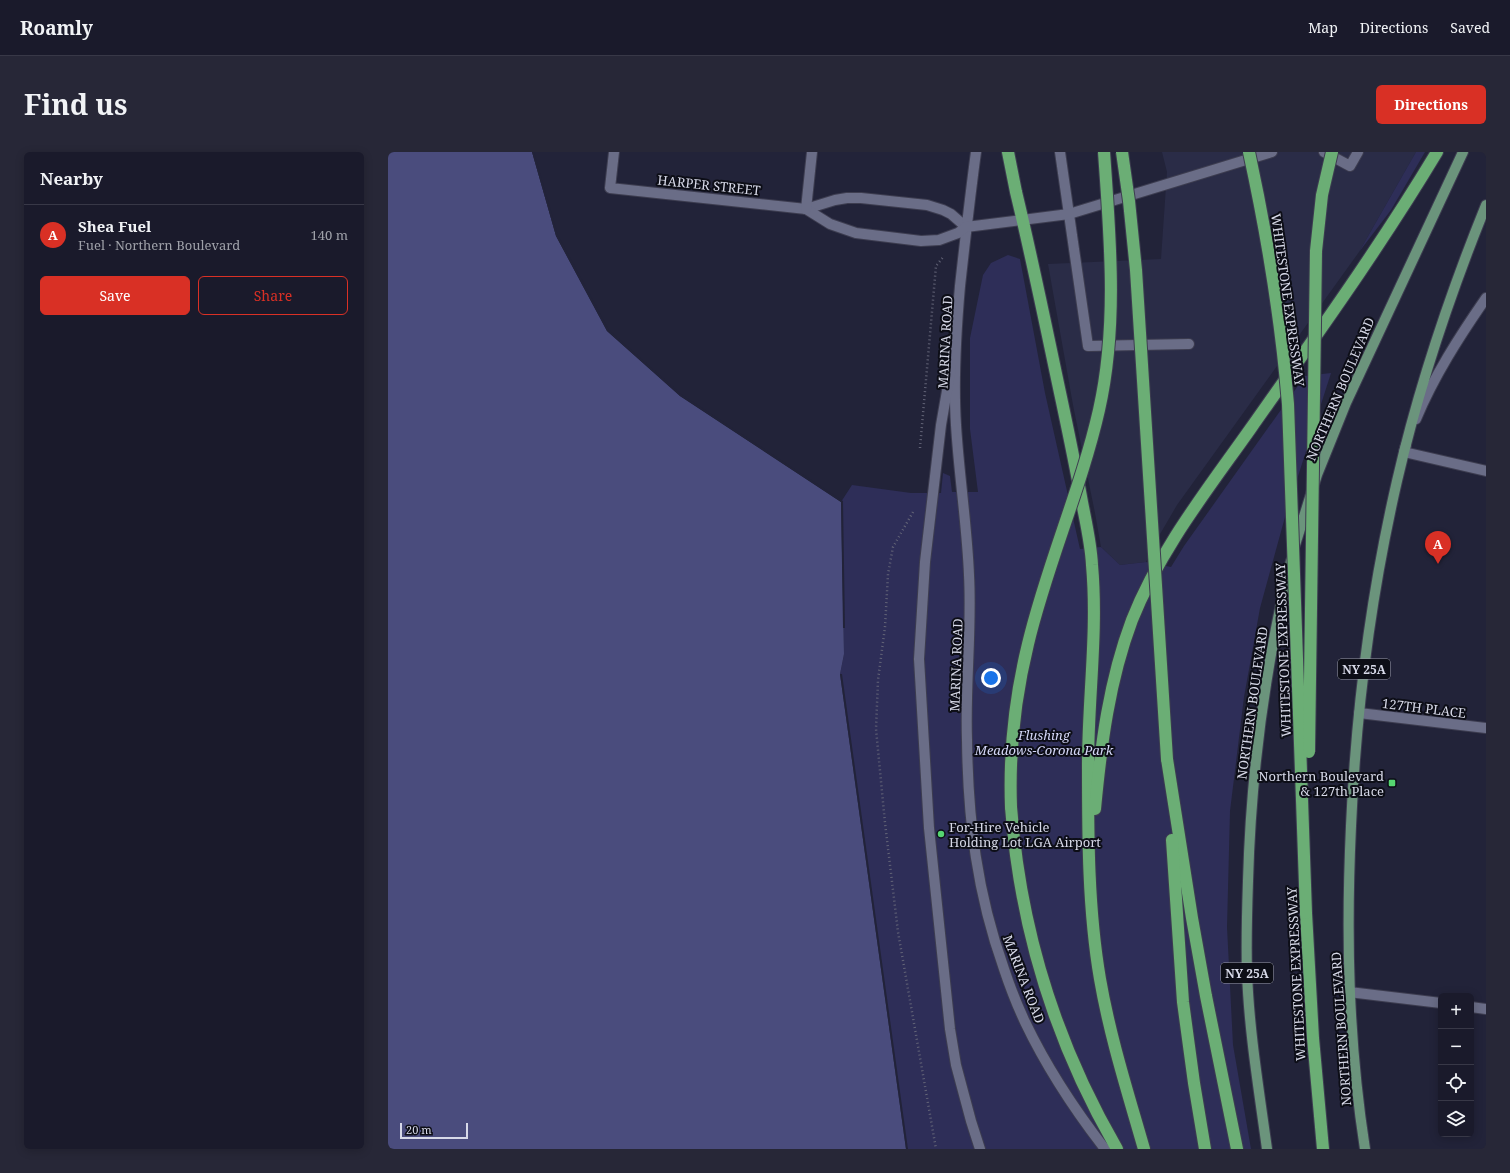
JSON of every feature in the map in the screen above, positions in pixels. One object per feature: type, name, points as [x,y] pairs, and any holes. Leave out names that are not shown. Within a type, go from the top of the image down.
[{"type":"highway","points":[[1008,152],[1076,466],[1092,561],[1093,636],[1088,763],[1091,890],[1097,959],[1107,1016],[1127,1093],[1144,1149]]},
{"type":"highway","points":[[1104,152],[1110,256],[1110,306],[1109,344],[1102,394],[1083,470],[1043,590],[1028,644],[1013,732],[1011,807],[1020,889],[1045,985],[1060,1029],[1079,1075],[1117,1149]]},
{"type":"highway","points":[[1122,152],[1136,270],[1177,919],[1184,1002],[1194,1083],[1205,1149]]},
{"type":"highway","name":"WHITESTONE EXPRESSWAY","points":[[1249,152],[1276,297],[1288,398],[1306,913],[1312,1024],[1323,1149]]},
{"type":"highway","points":[[1306,913],[1315,266],[1324,181],[1332,152]]},
{"type":"highway","points":[[1091,890],[1098,783],[1108,705],[1127,634],[1149,583],[1165,552],[1181,528],[1368,262],[1407,203],[1437,152]]},
{"type":"highway","points":[[1167,759],[1194,931],[1237,1149]]},
{"type":"main road","name":"NORTHERN BOULEVARD","points":[[1267,1149],[1259,1096],[1250,1014],[1247,972],[1247,914],[1249,848],[1255,768],[1279,610],[1296,541],[1306,508],[1331,440],[1363,365],[1463,152]]},
{"type":"main road","name":"NORTHERN BOULEVARD","points":[[1365,1149],[1354,1058],[1349,992],[1350,848],[1359,713],[1373,602],[1388,519],[1420,393],[1443,319],[1486,205]]},
{"type":"street","name":"HARPER STREET","points":[[614,152],[610,188],[806,209],[847,198],[861,198],[927,205],[951,214],[966,227],[958,233],[939,240],[914,240],[849,231],[830,224],[806,209]]},
{"type":"street","points":[[806,209],[812,152]]},
{"type":"street","name":"MARINA ROAD","points":[[976,152],[966,227],[955,342],[956,424],[970,577],[966,737],[972,833],[978,874],[997,949],[1024,1020],[1057,1081],[1078,1113],[1105,1149]]},
{"type":"street","points":[[1060,152],[1088,346],[1189,344]]},
{"type":"street","points":[[966,227],[1069,214],[1272,152]]},
{"type":"street","points":[[1324,152],[1350,166],[1358,152]]},
{"type":"street","points":[[1486,298],[1482,312],[1450,353],[1429,390],[1404,452],[1486,471]]},
{"type":"street","points":[[955,342],[941,425],[925,562],[919,659],[931,843],[950,1029],[956,1065],[980,1149]]},
{"type":"street","name":"127TH PLACE","points":[[1359,713],[1486,728]]},
{"type":"street","points":[[1349,992],[1438,1003]]},
{"type":"street","points":[[1474,1007],[1486,1009]]},
{"type":"shaded area","points":[[388,152],[532,152],[556,236],[607,331],[680,396],[841,502],[844,654],[840,674],[906,1149],[388,1149]]},
{"type":"shaded area","points":[[1162,152],[1416,152],[1359,252],[1177,505],[1156,541],[1146,562],[1120,565],[1101,547],[1073,405],[1048,264],[1161,259],[1167,172]]},
{"type":"green space","points":[[1416,152],[1425,152],[1391,210],[1359,252]]},
{"type":"green space","name":"Flushing Meadows-Corona Park","points":[[1008,255],[1020,259],[1045,393],[1080,549],[1101,547],[1120,565],[1146,562],[1171,567],[1184,546],[1305,376],[1331,373],[1285,517],[1260,608],[1244,697],[1230,811],[1227,927],[1233,1045],[1251,1149],[906,1149],[840,674],[844,654],[841,502],[852,485],[911,493],[941,493],[943,473],[950,476],[952,492],[978,492],[970,429],[970,338],[983,275],[991,263]]},
{"type":"pier","points":[[532,152],[534,152],[558,235],[609,330],[681,394],[843,501],[845,628],[843,628],[841,502],[680,396],[607,331],[556,236]]},
{"type":"pier","points":[[840,674],[842,674],[908,1149],[906,1149]]},
{"type":"place","name":"Shea Fuel","points":[[1438,564]]},
{"type":"place","name":"Northern Boulevard & 127th Place","points":[[1392,783]]},
{"type":"place","name":"For-Hire Vehicle Holding Lot LGA Airport","points":[[941,834]]}]
